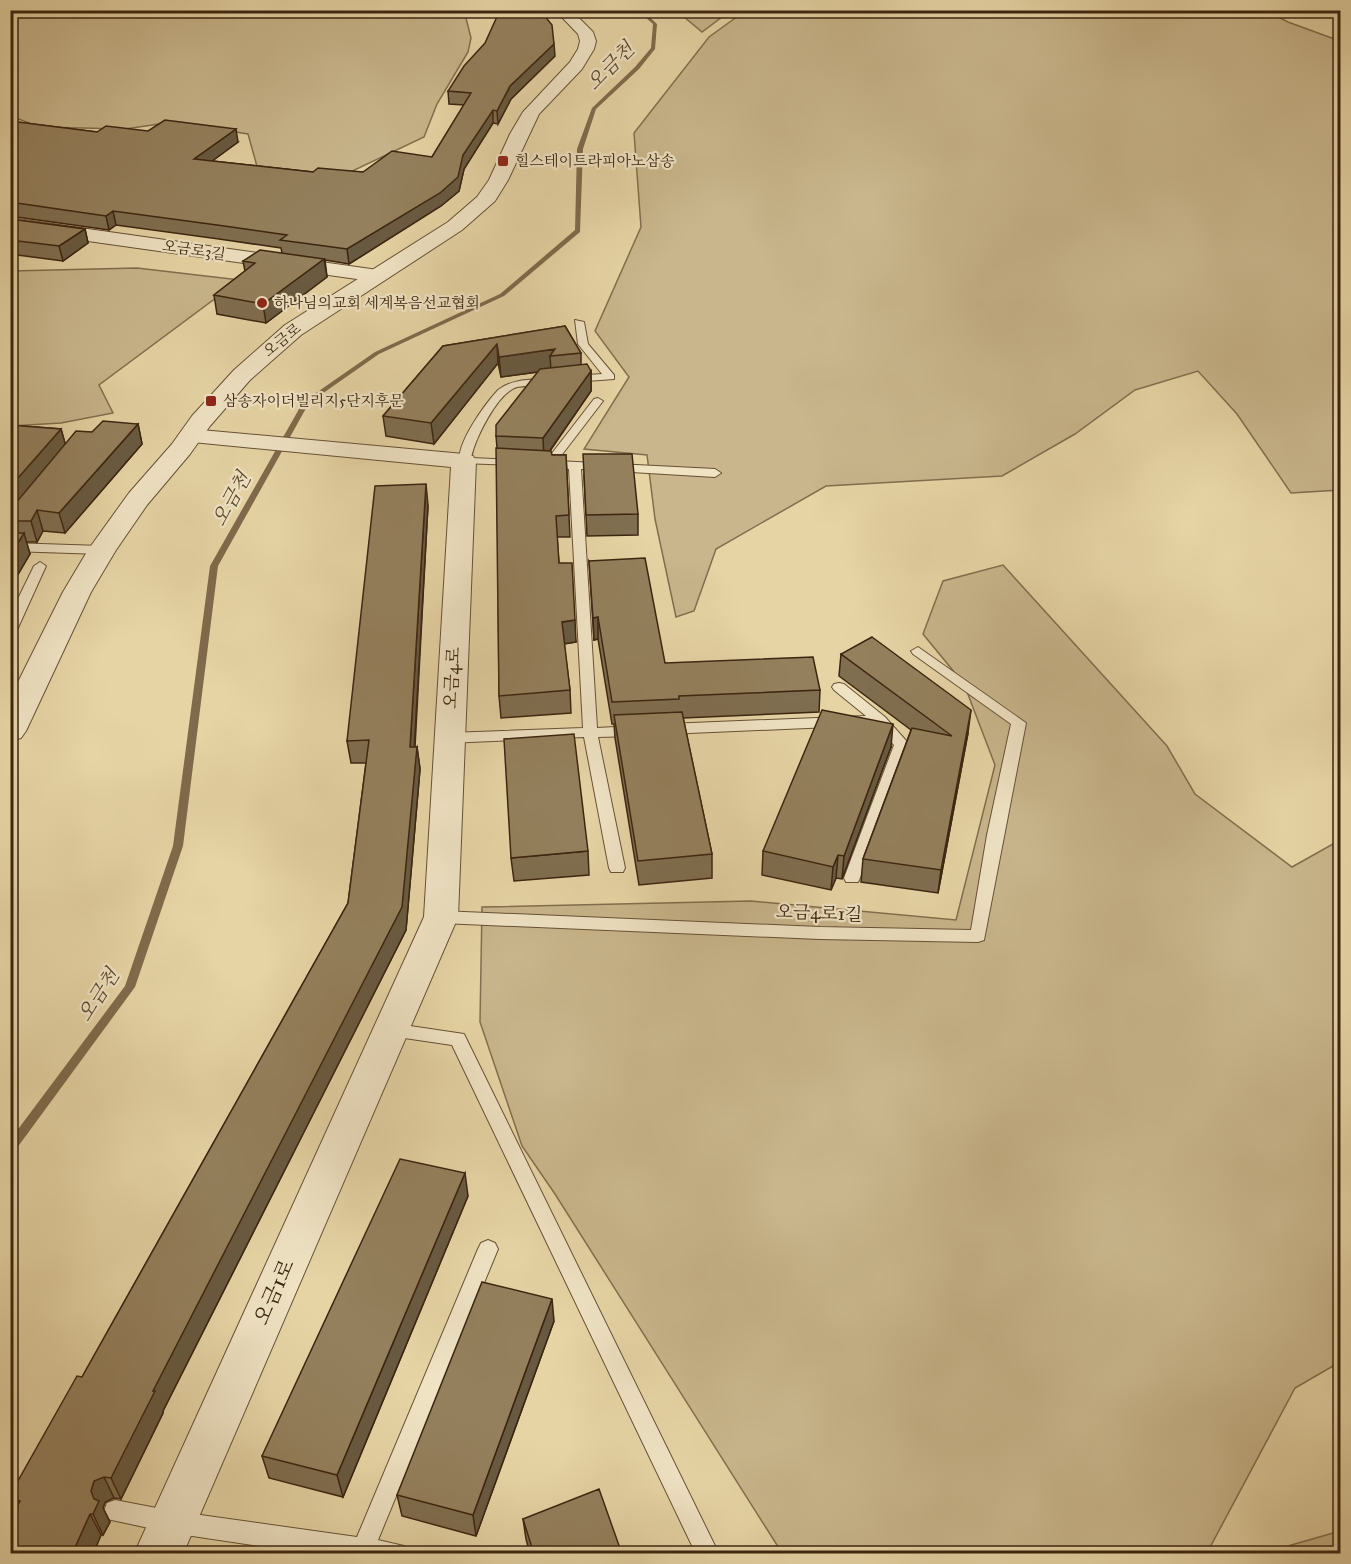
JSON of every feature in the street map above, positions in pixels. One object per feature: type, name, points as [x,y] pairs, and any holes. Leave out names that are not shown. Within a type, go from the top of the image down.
[{"type":"street","name":"오금로","points":[[10,731],[77,592],[102,550],[138,500],[242,375],[293,330],[455,226],[479,208],[492,191],[537,104],[576,66],[587,49],[588,38],[584,31],[562,10]]},
{"type":"street","name":"오금로3길","points":[[10,224],[378,276]]},
{"type":"street","points":[[190,436],[464,461]]},
{"type":"street","name":"오금4로","points":[[390,1030],[441,916],[448,738],[464,461]]},
{"type":"street","name":"오금1로","points":[[165,1538],[390,1030]]},
{"type":"lane","points":[[579,322],[583,344],[610,377],[558,380],[508,387],[492,405],[465,451],[464,461],[715,473]]},
{"type":"lane","points":[[537,464],[598,402]]},
{"type":"lane","points":[[575,466],[590,732],[617,868]]},
{"type":"lane","points":[[10,547],[102,550]]},
{"type":"lane","points":[[10,630],[40,566]]},
{"type":"lane","name":"오금4로1길","points":[[441,916],[820,933],[978,936],[995,835],[1019,723],[918,651]]},
{"type":"lane","points":[[838,687],[880,720],[903,744],[852,878]]},
{"type":"lane","points":[[448,738],[880,720]]},
{"type":"lane","points":[[390,1030],[458,1039],[708,1554]]},
{"type":"lane","points":[[362,1551],[488,1249]]},
{"type":"lane","points":[[115,1511],[165,1538],[396,1554]]},
{"type":"shaded area","points":[[10,11],[455,11],[465,14],[471,38],[468,52],[437,104],[424,137],[342,176],[258,170],[248,134],[173,122],[125,129],[39,127],[11,116]]},
{"type":"shaded area","points":[[677,11],[730,11],[702,32]]},
{"type":"shaded area","points":[[745,11],[1266,11],[1288,22],[1340,41],[1340,490],[1291,493],[1237,414],[1198,371],[1135,390],[1075,434],[1002,476],[826,486],[716,549],[694,611],[676,617],[655,519],[647,455],[584,449],[629,377],[595,331],[641,227],[634,133],[709,37]]},
{"type":"shaded area","points":[[137,268],[240,280],[99,385],[113,413],[61,423],[11,426],[11,271]]},
{"type":"shaded area","points":[[1003,565],[1167,746],[1195,794],[1292,867],[1340,840],[1340,1362],[1295,1388],[1207,1553],[782,1553],[555,1194],[522,1146],[480,1022],[482,907],[751,901],[956,920],[995,765],[964,684],[923,634],[943,581]]},
{"type":"shaded area","points":[[1340,1531],[1340,1553],[1284,1553],[1281,1548]]},
{"type":"building","points":[[500,10],[540,10],[552,25],[554,44],[510,86],[497,111],[493,110],[463,155],[458,177],[440,193],[347,249],[280,240],[287,235],[217,225],[113,211],[106,216],[10,202],[10,121],[97,132],[106,126],[148,131],[165,120],[236,129],[194,159],[313,172],[318,168],[363,172],[392,151],[432,157],[471,93],[448,91],[464,66],[485,43]]},
{"type":"building","points":[[10,219],[85,229],[59,246],[10,240]]},
{"type":"building","points":[[260,250],[324,259],[263,304],[214,295],[255,263],[243,261]]},
{"type":"building","points":[[565,326],[581,353],[550,356],[555,349],[499,357],[497,344],[431,423],[383,416],[443,346]]},
{"type":"building","points":[[587,364],[591,371],[543,438],[496,436],[496,425],[540,369]]},
{"type":"building","points":[[103,421],[138,424],[59,513],[37,510],[31,521],[10,521],[10,510],[76,431],[92,432]]},
{"type":"building","points":[[10,425],[61,429],[10,487]]},
{"type":"building","points":[[496,448],[551,451],[552,455],[566,455],[569,515],[556,516],[559,563],[572,563],[575,620],[562,622],[570,690],[499,696]]},
{"type":"building","points":[[583,454],[632,454],[638,514],[586,515]]},
{"type":"building","points":[[426,484],[410,747],[417,747],[402,907],[153,1391],[155,1391],[111,1478],[104,1477],[94,1481],[91,1491],[94,1499],[99,1501],[93,1514],[90,1514],[72,1554],[10,1554],[10,1519],[20,1501],[10,1499],[10,1495],[77,1376],[82,1377],[348,903],[369,740],[347,741],[375,486]]},
{"type":"building","points":[[10,533],[24,533],[10,556]]},
{"type":"building","points":[[645,558],[665,663],[813,657],[820,690],[679,696],[679,699],[612,702],[598,617],[593,618],[589,561]]},
{"type":"building","points":[[872,637],[971,710],[941,870],[863,859],[912,728],[952,736],[841,654]]},
{"type":"building","points":[[822,710],[893,724],[844,856],[838,855],[833,867],[763,851]]},
{"type":"building","points":[[682,712],[712,854],[638,861],[614,715]]},
{"type":"building","points":[[574,734],[588,851],[511,858],[504,739]]},
{"type":"building","points":[[400,1159],[465,1173],[337,1475],[262,1456]]},
{"type":"building","points":[[482,1282],[552,1299],[473,1515],[397,1495]]},
{"type":"building","points":[[599,1489],[622,1554],[534,1554],[523,1519]]},
{"type":"waterway","name":"오금천","points":[[10,1149],[130,987],[178,846],[214,566],[306,402],[377,353],[502,295],[578,231],[580,149],[594,108],[637,68],[653,48],[655,24],[639,10]]},
{"type":"place","name":"힐스테이트라피아노삼송","points":[[503,161]]},
{"type":"place","name":"하나님의교회 세계복음선교협회","points":[[262,303]]},
{"type":"place","name":"삼송자이더빌리지5단지후문","points":[[211,401]]}]
